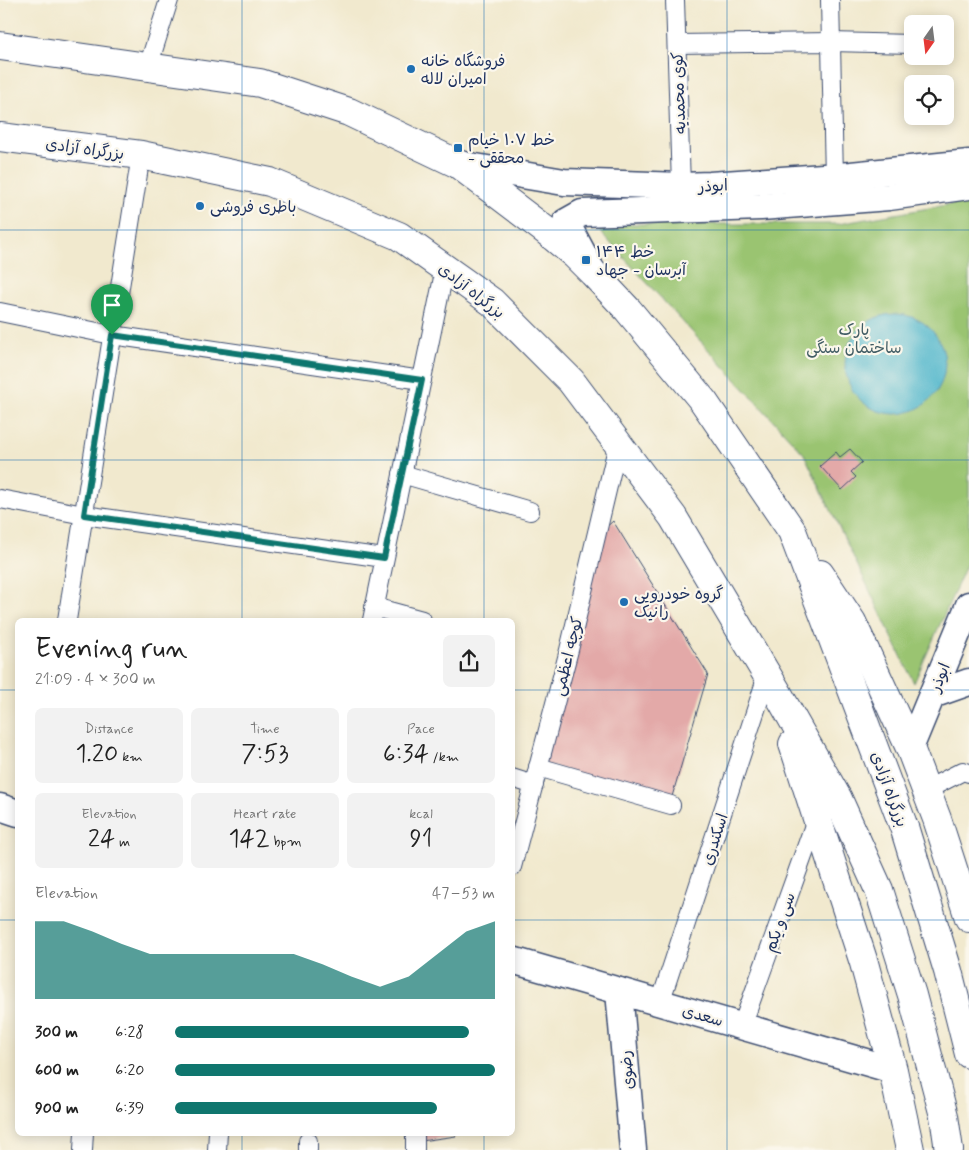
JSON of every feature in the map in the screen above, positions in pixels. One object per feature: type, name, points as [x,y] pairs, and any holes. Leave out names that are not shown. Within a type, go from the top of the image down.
[{"type":"highway","name":"بزرگراه آزادی","points":[[0,46],[260,83],[349,112],[458,164],[575,255],[628,310],[704,402],[852,622],[910,748],[969,918]]},
{"type":"highway","name":"بزرگراه آزادی","points":[[0,136],[141,156],[270,182],[400,236],[492,302],[571,381],[673,518],[838,799],[879,890],[912,995],[944,1116],[949,1150]]},
{"type":"highway","name":"بزرگراه آزادی","points":[[792,531],[905,830],[948,971],[969,1054]]},
{"type":"highway","name":"بزرگراه آزادی","points":[[771,683],[864,963],[894,1070],[910,1150]]},
{"type":"main road","name":"ابوذر","points":[[593,272],[566,222],[582,213],[681,198],[710,185],[834,177],[969,163]]},
{"type":"main road","name":"ابوذر","points":[[458,164],[564,182],[761,207],[889,197],[969,186]]},
{"type":"main road","name":"ابوذر","points":[[910,748],[969,605]]},
{"type":"main road","points":[[932,695],[969,682]]},
{"type":"main road","points":[[0,807],[15,812]]},
{"type":"main road","name":"سعدی","points":[[515,961],[894,1070]]},
{"type":"main road","name":"رضوی","points":[[618,991],[633,1150]]},
{"type":"street","points":[[148,67],[169,0]]},
{"type":"street","name":"کوی محمدیه","points":[[675,0],[681,198]]},
{"type":"street","points":[[830,0],[834,177]]},
{"type":"street","points":[[677,44],[831,42],[904,44]]},
{"type":"street","points":[[67,618],[141,156]]},
{"type":"street","points":[[406,618],[373,614],[445,268]]},
{"type":"street","points":[[0,312],[112,335],[422,380]]},
{"type":"street","name":"کوچه اعظمی","points":[[515,856],[590,565],[618,444]]},
{"type":"street","points":[[402,474],[530,511]]},
{"type":"street","points":[[0,499],[84,515],[384,558]]},
{"type":"street","name":"اسکندری","points":[[660,1003],[771,683]]},
{"type":"street","points":[[538,767],[671,806]]},
{"type":"street","points":[[926,790],[963,771],[969,773]]},
{"type":"street","points":[[515,779],[534,784]]},
{"type":"street","name":"سی و یکم","points":[[742,1026],[817,817]]},
{"type":"street","points":[[84,1136],[84,1150]]},
{"type":"street","points":[[217,1150],[218,1136]]},
{"type":"street","points":[[415,1136],[415,1150]]},
{"type":"green space","name":"پارک ساختمان سنگی","points":[[969,201],[969,559],[914,683],[804,454],[593,224],[838,224]]},
{"type":"water","points":[[895,314],[905,315],[923,322],[937,336],[944,354],[944,374],[937,392],[923,406],[905,413],[895,414],[885,413],[867,406],[853,392],[846,374],[845,364],[846,354],[853,336],[867,322],[885,315]]},
{"type":"building","points":[[850,449],[862,462],[851,472],[856,477],[842,490],[820,466],[836,452],[840,457]]},
{"type":"building","name":"گروه خودرویی رانیک","points":[[613,521],[708,674],[671,800],[544,764],[604,529]]},
{"type":"building","points":[[421,1136],[456,1136],[421,1141]]},
{"type":"place","name":"فروشگاه خانه امیران لاله","points":[[411,69]]},
{"type":"place","name":"خط ۱۰۷ خیام - محققی","points":[[458,148]]},
{"type":"place","name":"باطری فروشی","points":[[200,206]]},
{"type":"place","name":"خط ۱۴۴ آبرسان - جهاد","points":[[586,260]]},
{"type":"place","name":"گروه خودرویی رانیک","points":[[624,602]]},
{"type":"route","points":[[112,335],[422,380],[384,558],[84,515],[112,335]]}]
